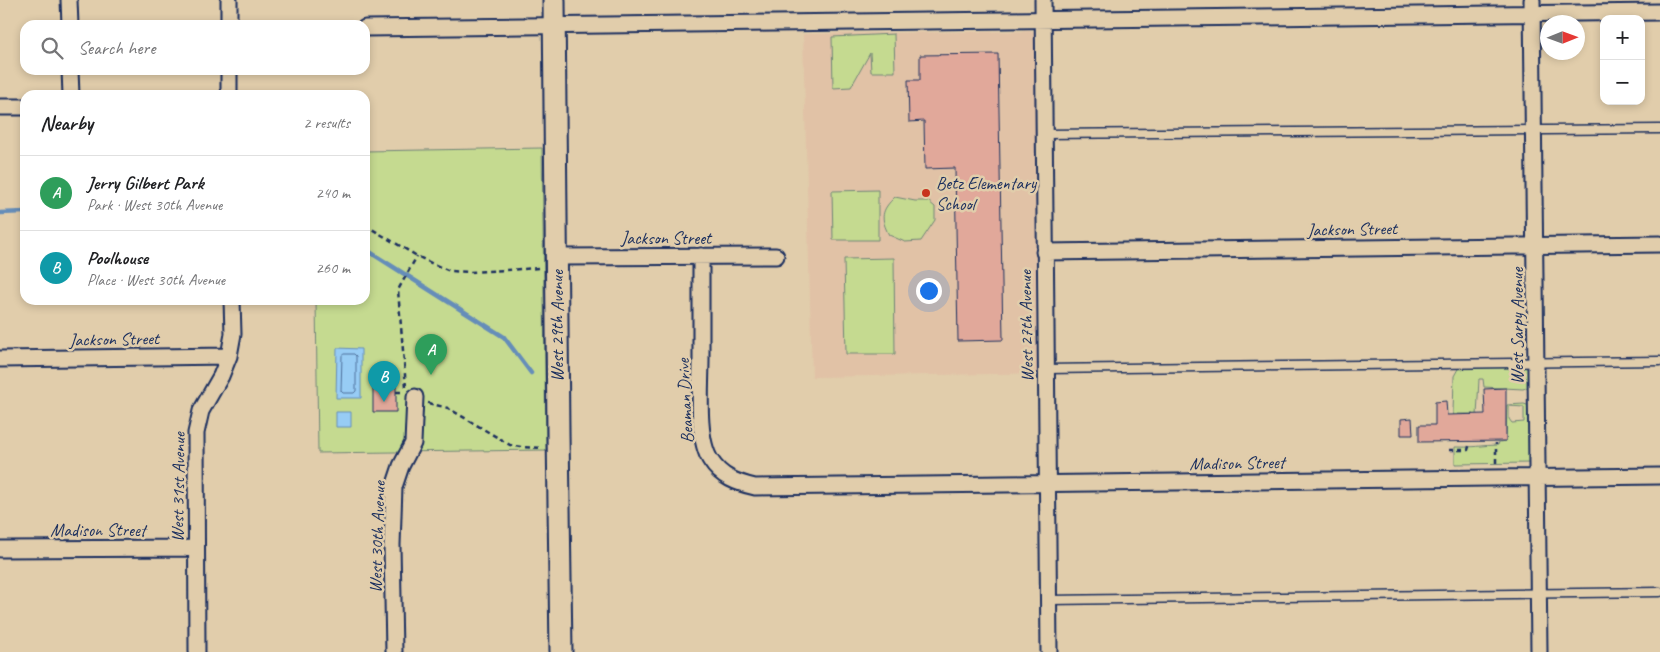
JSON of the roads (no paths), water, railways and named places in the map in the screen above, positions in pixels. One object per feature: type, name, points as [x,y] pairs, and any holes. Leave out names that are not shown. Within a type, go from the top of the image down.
[{"type":"street","points":[[70,0],[70,20]]},
{"type":"street","points":[[229,0],[229,20]]},
{"type":"street","name":"West 29th Avenue","points":[[554,0],[561,652]]},
{"type":"street","name":"West 27th Avenue","points":[[1043,0],[1049,652]]},
{"type":"street","points":[[370,28],[1043,18],[1532,6],[1660,12]]},
{"type":"street","name":"West Sarpy Avenue","points":[[1532,6],[1539,652]]},
{"type":"street","points":[[70,75],[70,90]]},
{"type":"street","points":[[229,75],[229,90]]},
{"type":"street","points":[[0,108],[20,107]]},
{"type":"street","name":"Jackson Street","points":[[1044,252],[1536,244],[1660,244]]},
{"type":"street","name":"Jackson Street","points":[[557,262],[702,256],[776,256]]},
{"type":"street","name":"Beaman Drive","points":[[702,256],[702,421],[703,439],[710,460],[722,474],[737,483],[755,487],[814,486]]},
{"type":"street","name":"West 31st Avenue","points":[[197,652],[196,433],[201,411],[221,376],[229,356],[232,334],[232,305]]},
{"type":"street","name":"Jackson Street","points":[[0,359],[229,356]]},
{"type":"street","name":"West 30th Avenue","points":[[394,652],[392,545],[394,487],[413,443],[415,398]]},
{"type":"street","name":"Madison Street","points":[[814,486],[1660,476]]},
{"type":"street","name":"Madison Street","points":[[0,549],[196,548]]},
{"type":"lane","points":[[1044,134],[1660,129]]},
{"type":"lane","points":[[1046,368],[1660,361]]},
{"type":"lane","points":[[1048,600],[1660,592]]},
{"type":"water","points":[[337,348],[361,349],[361,398],[336,398]]},
{"type":"water","points":[[336,412],[351,412],[351,427],[336,427]]},
{"type":"waterway","points":[[0,213],[20,212]]},
{"type":"waterway","points":[[370,252],[504,337],[531,373]]},
{"type":"place","name":"Betz Elementary School","points":[[926,193]]},
{"type":"place","name":"Jerry Gilbert Park","points":[[431,375]]},
{"type":"place","name":"Poolhouse","points":[[384,402]]}]
